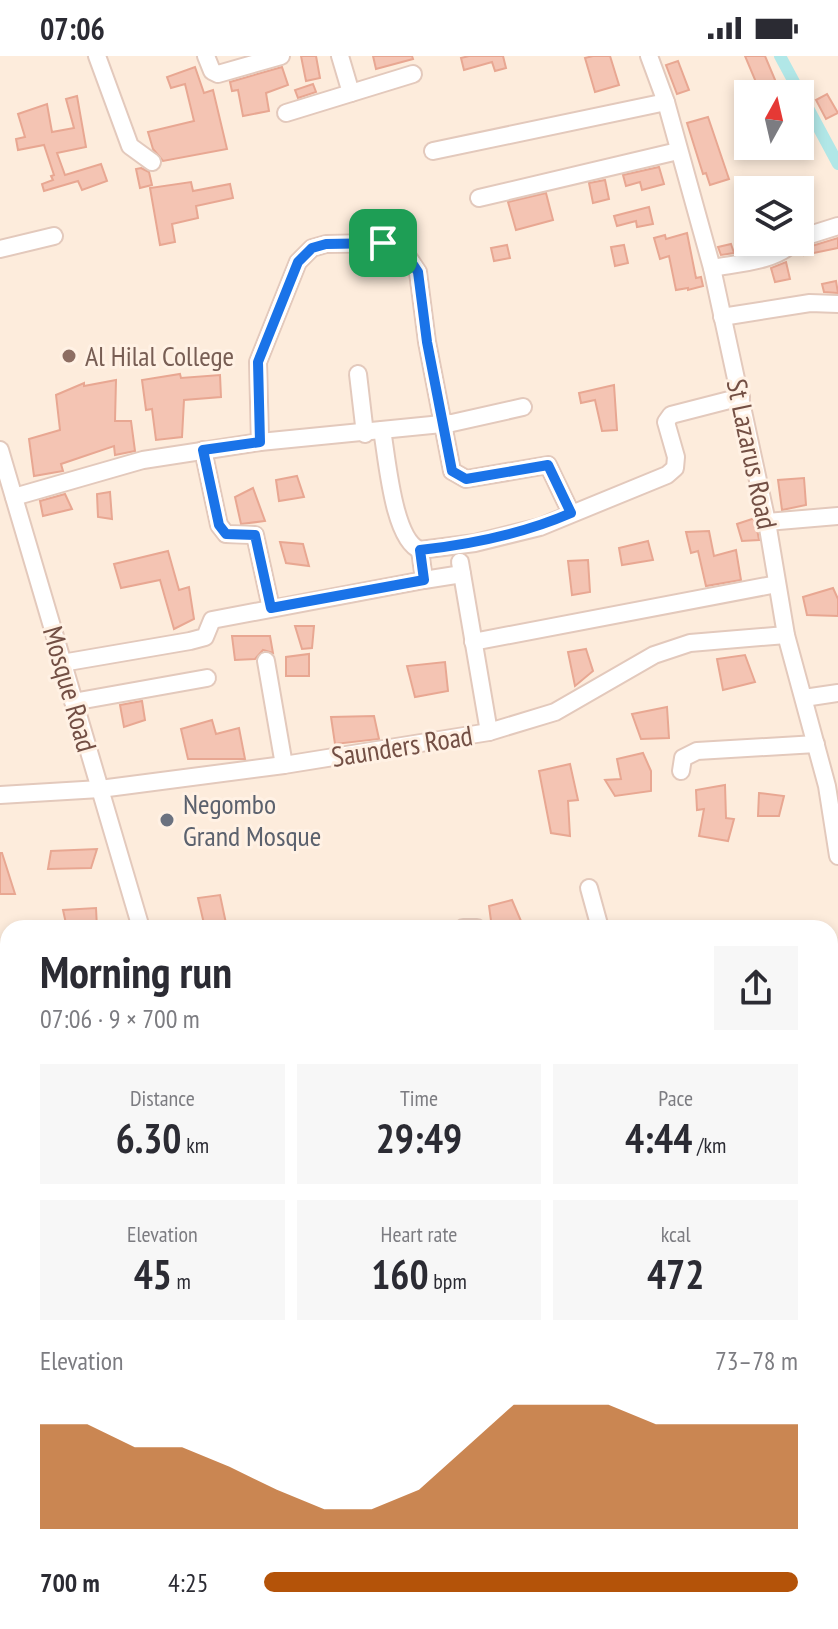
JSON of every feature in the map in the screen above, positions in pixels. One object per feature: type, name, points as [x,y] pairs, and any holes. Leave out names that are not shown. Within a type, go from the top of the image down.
[{"type":"street","points":[[97,56],[130,146],[152,162]]},
{"type":"street","points":[[206,56],[212,71],[218,74],[281,56]]},
{"type":"street","points":[[340,56],[351,93]]},
{"type":"street","name":"St Lazarus Road","points":[[649,56],[666,102],[712,268],[767,522],[786,635],[816,744],[832,785],[838,856]]},
{"type":"street","points":[[286,113],[413,74]]},
{"type":"street","points":[[433,151],[666,102]]},
{"type":"street","points":[[479,198],[678,151]]},
{"type":"street","points":[[814,234],[838,226]]},
{"type":"street","points":[[0,249],[54,236]]},
{"type":"street","points":[[260,442],[258,362],[298,262],[312,248],[326,244],[383,243],[404,251],[418,272],[427,342],[452,471],[466,479],[548,465],[571,513]]},
{"type":"street","points":[[712,268],[774,256]]},
{"type":"street","points":[[722,317],[810,303],[838,304]]},
{"type":"street","points":[[358,374],[365,434]]},
{"type":"street","points":[[382,430],[396,511],[407,542],[420,550],[488,540],[540,527],[667,475],[675,468],[676,457],[666,422],[671,415],[741,397]]},
{"type":"street","points":[[14,497],[143,460],[260,442],[444,424],[523,407]]},
{"type":"street","name":"Mosque Road","points":[[0,450],[139,920]]},
{"type":"street","points":[[203,450],[219,525],[226,534],[255,535],[271,608]]},
{"type":"street","points":[[767,522],[838,516]]},
{"type":"street","points":[[420,550],[424,580]]},
{"type":"street","points":[[62,663],[190,641],[205,637],[212,620],[424,580],[461,568],[489,732]]},
{"type":"street","points":[[473,642],[777,584]]},
{"type":"street","name":"Saunders Road","points":[[0,795],[100,789],[284,765],[489,732],[555,712],[654,655],[690,643],[786,635]]},
{"type":"street","points":[[266,661],[284,765]]},
{"type":"street","points":[[73,702],[207,678]]},
{"type":"street","points":[[804,698],[838,693]]},
{"type":"street","points":[[681,771],[683,758],[697,751],[816,744]]},
{"type":"street","points":[[589,888],[598,920]]},
{"type":"building","points":[[301,56],[316,56],[320,78],[306,81]]},
{"type":"building","points":[[373,56],[412,56],[413,59],[376,69]]},
{"type":"building","points":[[503,56],[506,68],[495,71],[492,62],[464,70],[461,58]]},
{"type":"building","points":[[610,56],[619,85],[595,92],[585,58]]},
{"type":"building","points":[[745,56],[765,56],[775,80],[755,80]]},
{"type":"building","points":[[678,61],[689,90],[677,94],[666,65]]},
{"type":"building","points":[[195,67],[204,93],[213,90],[227,149],[163,161],[153,149],[148,132],[194,121],[185,84],[171,88],[167,77]]},
{"type":"building","points":[[282,67],[288,85],[266,93],[269,111],[243,116],[238,90],[232,91],[230,82]]},
{"type":"building","points":[[313,84],[316,92],[298,98],[295,90]]},
{"type":"building","points":[[827,94],[838,113],[826,119],[816,100]]},
{"type":"building","points":[[77,96],[86,147],[57,153],[65,175],[101,164],[107,181],[82,190],[78,181],[44,191],[42,184],[53,180],[51,176],[54,175],[44,145],[18,150],[16,139],[25,137],[18,114],[47,104],[52,132],[74,128],[66,99]]},
{"type":"building","points":[[708,117],[729,179],[710,185],[706,173],[703,174],[687,123]]},
{"type":"building","points":[[659,167],[664,184],[642,190],[640,182],[626,186],[623,175]]},
{"type":"building","points":[[136,169],[149,172],[152,185],[140,188]]},
{"type":"building","points":[[605,180],[609,199],[593,203],[589,183]]},
{"type":"building","points":[[191,182],[193,191],[230,184],[233,198],[196,206],[198,218],[172,224],[175,242],[160,245],[150,188]]},
{"type":"building","points":[[546,193],[553,220],[516,230],[508,202]]},
{"type":"building","points":[[649,207],[653,224],[637,227],[636,221],[617,226],[614,216]]},
{"type":"building","points":[[687,233],[696,278],[701,277],[703,286],[676,290],[669,256],[660,259],[654,238],[665,235],[666,239]]},
{"type":"building","points":[[838,238],[838,248],[814,253],[814,245]]},
{"type":"building","points":[[731,244],[734,253],[721,255],[718,247]]},
{"type":"building","points":[[507,245],[510,258],[494,261],[491,248]]},
{"type":"building","points":[[624,245],[628,263],[615,266],[611,247]]},
{"type":"building","points":[[786,262],[790,279],[775,282],[771,268]]},
{"type":"building","points":[[836,281],[838,293],[824,292],[822,284]]},
{"type":"building","points":[[180,374],[181,378],[220,375],[221,397],[184,400],[182,437],[156,440],[152,409],[146,410],[142,380]]},
{"type":"building","points":[[116,380],[115,421],[131,421],[135,451],[115,455],[114,446],[61,464],[63,471],[34,476],[29,439],[60,430],[56,395],[84,383],[84,386]]},
{"type":"building","points":[[614,385],[617,430],[602,431],[595,400],[581,403],[579,393]]},
{"type":"building","points":[[297,476],[304,497],[279,501],[276,480]]},
{"type":"building","points":[[804,478],[806,505],[782,510],[778,480]]},
{"type":"building","points":[[253,488],[265,521],[241,524],[235,497]]},
{"type":"building","points":[[110,492],[112,519],[98,517],[97,494]]},
{"type":"building","points":[[65,494],[72,509],[43,516],[40,501]]},
{"type":"building","points":[[755,518],[759,540],[742,541],[737,524]]},
{"type":"building","points":[[709,531],[714,556],[736,550],[741,580],[706,586],[698,551],[691,553],[686,532]]},
{"type":"building","points":[[648,541],[653,560],[622,565],[619,548]]},
{"type":"building","points":[[280,542],[303,544],[309,566],[286,563]]},
{"type":"building","points":[[168,551],[179,590],[189,587],[194,619],[174,629],[160,580],[121,588],[114,564]]},
{"type":"building","points":[[588,560],[590,592],[572,595],[568,561]]},
{"type":"building","points":[[833,588],[838,599],[838,616],[807,615],[803,597]]},
{"type":"building","points":[[295,626],[314,626],[312,648],[302,649]]},
{"type":"building","points":[[232,636],[270,636],[273,653],[263,650],[255,659],[235,660]]},
{"type":"building","points":[[586,649],[593,671],[575,686],[568,652]]},
{"type":"building","points":[[309,654],[309,676],[286,676],[286,657]]},
{"type":"building","points":[[745,655],[755,682],[723,690],[717,659]]},
{"type":"building","points":[[445,662],[448,691],[415,697],[407,666]]},
{"type":"building","points":[[142,701],[145,720],[124,727],[120,705]]},
{"type":"building","points":[[667,707],[669,738],[641,739],[632,714]]},
{"type":"building","points":[[374,716],[379,739],[335,744],[331,717]]},
{"type":"building","points":[[212,720],[216,734],[239,728],[245,759],[188,759],[181,729]]},
{"type":"building","points":[[643,753],[651,771],[651,791],[615,796],[605,780],[621,779],[617,759]]},
{"type":"building","points":[[570,764],[578,800],[568,801],[570,836],[551,833],[539,771]]},
{"type":"building","points":[[725,785],[726,818],[734,819],[728,841],[699,836],[704,809],[697,810],[696,790]]},
{"type":"building","points":[[759,793],[784,796],[779,816],[758,816]]},
{"type":"building","points":[[97,849],[91,868],[48,869],[51,851]]},
{"type":"building","points":[[2,853],[15,894],[0,894]]},
{"type":"building","points":[[220,895],[225,920],[203,920],[198,898]]},
{"type":"building","points":[[512,900],[521,920],[491,920],[489,906]]},
{"type":"building","points":[[96,908],[97,920],[65,920],[63,910]]},
{"type":"waterway","points":[[780,56],[838,164]]},
{"type":"place","name":"Al Hilal College","points":[[69,356]]},
{"type":"place","name":"Negombo Grand Mosque","points":[[167,820]]},
{"type":"route","points":[[383,243],[404,251],[418,272],[427,342],[452,471],[466,479],[548,465],[571,513],[540,527],[475,543],[420,550],[424,580],[271,608],[255,535],[226,534],[219,525],[203,450],[260,442],[258,362],[298,262],[312,248],[326,244],[383,243]]}]
